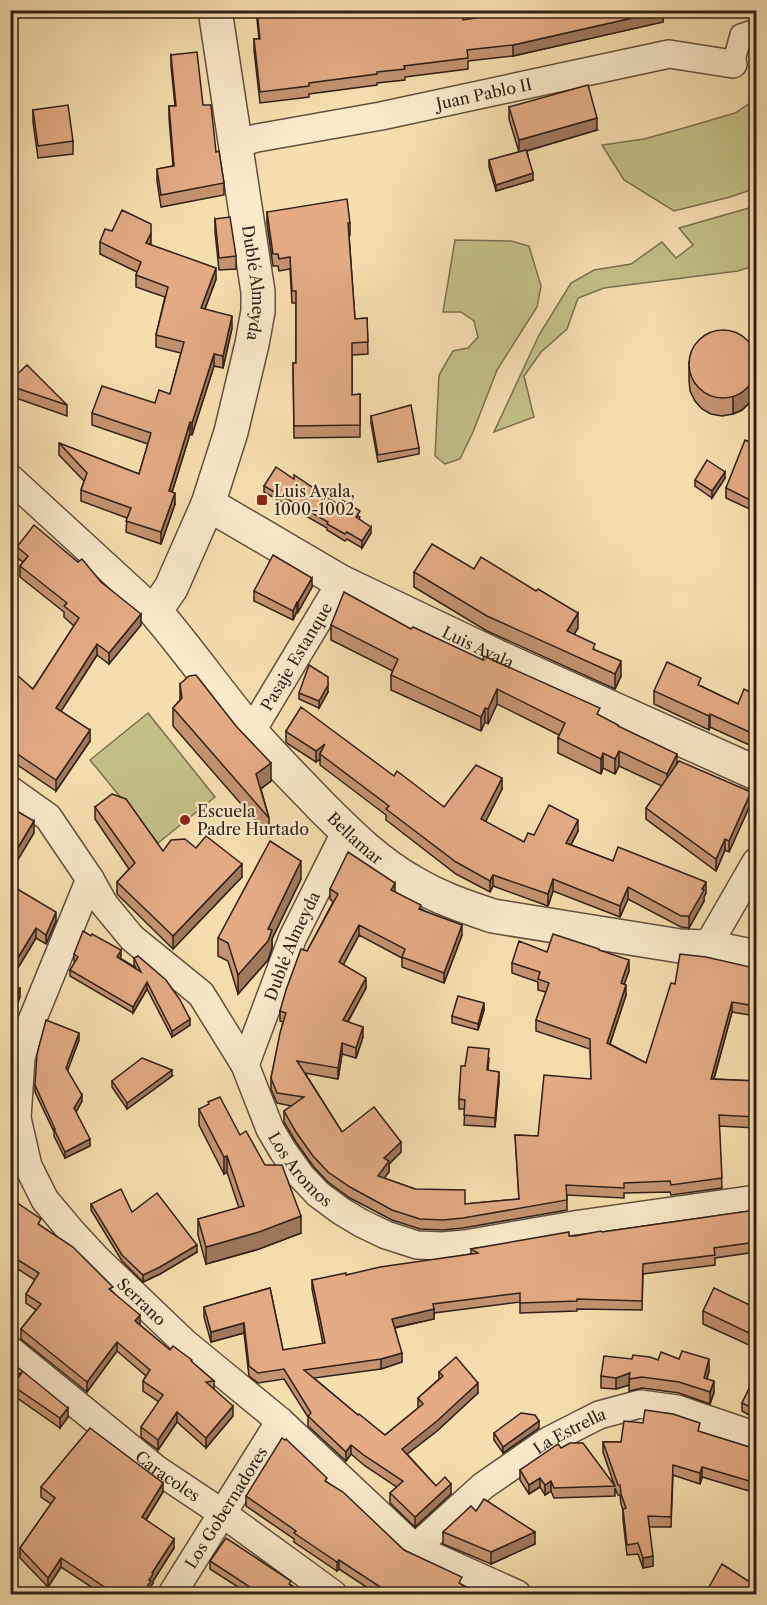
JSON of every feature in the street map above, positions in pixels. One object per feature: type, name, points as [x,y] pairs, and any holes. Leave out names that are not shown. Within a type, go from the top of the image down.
[{"type":"street","name":"Dublé Almeyda","points":[[155,611],[171,588],[208,504],[231,432],[258,311],[258,292],[215,10]]},
{"type":"street","points":[[733,64],[741,35],[756,30]]},
{"type":"street","name":"Juan Pablo II","points":[[234,144],[381,116],[669,54],[733,64]]},
{"type":"street","name":"Bellamar","points":[[10,478],[155,611],[251,732],[346,831],[389,868],[439,896],[493,916],[680,946],[707,947],[756,957]]},
{"type":"street","name":"Luis Ayala","points":[[208,504],[341,582],[496,656],[756,773]]},
{"type":"street","name":"Pasaje Estanque","points":[[251,732],[341,582]]},
{"type":"street","name":"Los Aromos","points":[[10,790],[48,817],[104,904],[132,938],[201,994],[245,1065],[270,1129],[289,1159],[318,1194],[360,1222],[386,1235],[417,1245],[443,1246],[756,1199]]},
{"type":"street","name":"Dublé Almeyda","points":[[245,1065],[293,937],[346,831]]},
{"type":"street","points":[[707,947],[756,862]]},
{"type":"street","name":"Serrano","points":[[90,879],[31,1023],[21,1058],[17,1118],[19,1170],[96,1258],[185,1344],[280,1421],[415,1548],[517,1594]]},
{"type":"street","name":"Caracoles","points":[[10,1350],[156,1469],[222,1513],[333,1594]]},
{"type":"street","name":"La Estrella","points":[[415,1548],[483,1486],[548,1441],[599,1415],[640,1404],[677,1409],[756,1436]]},
{"type":"street","name":"Los Gobernadores","points":[[172,1594],[280,1421]]},
{"type":"shaded area","points":[[756,99],[756,188],[730,197],[674,211],[624,180],[602,145],[644,139],[735,113]]},
{"type":"shaded area","points":[[756,206],[756,265],[738,271],[604,288],[578,298],[567,329],[541,352],[524,376],[534,417],[494,432],[539,335],[571,283],[594,270],[631,264],[662,242],[676,258],[693,245],[679,228]]},
{"type":"shaded area","points":[[455,240],[511,241],[529,246],[541,286],[537,307],[497,370],[460,459],[445,464],[435,456],[439,375],[453,351],[468,348],[478,337],[474,321],[461,312],[443,312]]},
{"type":"shaded area","points":[[148,713],[215,797],[158,843],[90,760]]},
{"type":"building","points":[[257,10],[462,10],[463,20],[507,13],[507,10],[663,11],[513,45],[467,50],[468,58],[404,66],[405,69],[260,92],[254,39],[260,39]]},
{"type":"building","points":[[197,52],[203,105],[211,105],[216,152],[219,151],[224,183],[161,195],[157,169],[174,166],[169,106],[176,106],[171,55]]},
{"type":"building","points":[[588,85],[597,118],[519,140],[509,107]]},
{"type":"building","points":[[68,105],[73,141],[38,146],[33,110]]},
{"type":"building","points":[[526,150],[533,173],[496,185],[489,160]]},
{"type":"building","points":[[347,199],[355,319],[367,318],[368,342],[352,343],[352,395],[360,394],[360,425],[294,426],[293,363],[296,363],[296,291],[292,291],[290,257],[279,259],[278,254],[273,254],[267,212]]},
{"type":"building","points":[[122,210],[151,224],[151,233],[146,243],[216,268],[201,308],[232,316],[223,356],[214,354],[192,423],[190,422],[169,491],[175,493],[161,532],[126,521],[131,508],[81,490],[87,473],[59,443],[139,474],[151,433],[92,413],[102,386],[155,403],[159,390],[170,394],[184,342],[156,335],[168,287],[136,275],[141,262],[100,242],[105,229],[112,231]]},
{"type":"building","points":[[230,217],[236,256],[219,258],[215,219]]},
{"type":"building","points":[[723,330],[736,333],[747,340],[754,351],[757,364],[754,377],[747,388],[736,395],[723,398],[710,395],[699,388],[692,377],[689,364],[692,351],[699,340],[710,333]]},
{"type":"building","points":[[27,365],[67,405],[10,386],[10,381]]},
{"type":"building","points":[[411,405],[419,448],[378,455],[371,416]]},
{"type":"building","points":[[745,440],[756,445],[756,503],[726,488]]},
{"type":"building","points":[[707,460],[725,472],[712,491],[695,480]]},
{"type":"building","points":[[276,467],[294,479],[294,475],[339,505],[342,500],[360,511],[356,517],[371,527],[362,541],[327,524],[328,522],[264,486]]},
{"type":"building","points":[[34,525],[78,562],[82,559],[101,582],[141,614],[109,653],[97,644],[56,708],[90,730],[56,780],[10,749],[10,682],[17,675],[33,689],[79,618],[64,606],[67,603],[20,566],[28,556],[17,547]]},
{"type":"building","points":[[432,544],[474,569],[481,557],[536,591],[538,589],[578,613],[567,631],[595,644],[593,649],[621,661],[615,674],[487,616],[414,572]]},
{"type":"building","points":[[273,555],[312,578],[293,611],[254,591]]},
{"type":"building","points":[[344,592],[411,629],[413,627],[483,660],[484,656],[600,708],[597,714],[677,754],[667,774],[619,751],[615,759],[603,753],[601,759],[558,738],[565,723],[497,689],[488,709],[485,708],[481,717],[391,675],[398,659],[331,625]]},
{"type":"building","points":[[667,662],[701,678],[698,685],[738,704],[744,689],[756,695],[756,735],[654,691]]},
{"type":"building","points":[[309,665],[328,677],[328,685],[319,701],[299,693]]},
{"type":"building","points":[[196,675],[236,726],[271,763],[256,774],[269,818],[173,708],[182,698],[180,684],[189,676]]},
{"type":"building","points":[[301,707],[394,776],[397,771],[444,807],[476,765],[502,778],[481,819],[524,842],[528,833],[534,835],[549,805],[578,820],[566,843],[613,861],[618,847],[706,882],[702,889],[704,890],[689,916],[681,916],[628,887],[620,906],[553,879],[548,894],[493,875],[490,881],[456,862],[386,809],[389,806],[320,754],[325,744],[316,751],[288,733],[286,731]]},
{"type":"building","points":[[679,761],[751,792],[729,841],[725,839],[716,859],[646,808]]},
{"type":"building","points":[[112,794],[126,799],[163,851],[171,840],[185,839],[196,848],[206,836],[242,864],[173,936],[117,882],[135,863],[95,807]]},
{"type":"building","points":[[10,807],[34,821],[10,861]]},
{"type":"building","points":[[270,841],[301,861],[268,929],[272,930],[268,941],[238,975],[228,943],[218,938]]},
{"type":"building","points":[[348,852],[395,883],[391,890],[421,905],[419,909],[462,925],[444,973],[402,957],[405,949],[359,925],[339,962],[366,978],[343,1020],[363,1027],[356,1048],[342,1043],[338,1068],[297,1061],[342,1132],[374,1107],[401,1142],[384,1158],[389,1161],[378,1176],[415,1189],[465,1190],[465,1204],[519,1199],[515,1135],[538,1136],[544,1075],[591,1079],[590,1039],[536,1020],[549,983],[538,979],[540,972],[512,963],[519,941],[547,952],[553,934],[629,960],[621,983],[626,985],[607,1043],[646,1063],[671,983],[675,984],[680,954],[706,957],[750,967],[756,971],[756,1006],[732,1002],[711,1079],[756,1081],[756,1117],[719,1115],[722,1178],[671,1185],[670,1181],[624,1183],[624,1188],[566,1185],[567,1200],[443,1220],[420,1219],[392,1210],[328,1172],[313,1156],[284,1111],[304,1097],[277,1093],[271,1078],[286,1013],[280,1011],[286,990],[301,949],[307,951],[338,894],[330,889]]},
{"type":"building","points":[[14,887],[56,912],[46,935],[36,928],[10,971],[10,892]]},
{"type":"building","points":[[83,931],[121,950],[117,957],[141,972],[134,958],[138,956],[166,980],[190,1019],[172,1031],[147,982],[133,1007],[70,970],[78,957],[74,954]]},
{"type":"building","points":[[10,984],[20,988],[14,1004],[17,1006],[10,1028]]},
{"type":"building","points":[[458,996],[484,1003],[478,1024],[452,1016]]},
{"type":"building","points":[[46,1020],[79,1033],[66,1068],[82,1095],[74,1108],[90,1139],[65,1152],[35,1085],[37,1054]]},
{"type":"building","points":[[468,1047],[489,1049],[487,1070],[499,1072],[495,1118],[464,1115],[465,1100],[459,1099],[461,1066],[465,1066]]},
{"type":"building","points":[[142,1058],[172,1070],[127,1103],[112,1081]]},
{"type":"building","points":[[220,1097],[240,1135],[246,1131],[265,1165],[282,1165],[301,1216],[259,1232],[206,1247],[198,1219],[244,1206],[227,1156],[224,1157],[199,1109]]},
{"type":"building","points":[[121,1189],[132,1212],[157,1193],[197,1245],[143,1275],[122,1255],[91,1204]]},
{"type":"building","points":[[10,1198],[41,1219],[38,1224],[73,1247],[113,1287],[109,1289],[140,1315],[135,1321],[170,1350],[173,1346],[192,1360],[214,1381],[206,1382],[233,1406],[206,1438],[177,1412],[158,1440],[141,1427],[163,1395],[143,1381],[150,1370],[117,1342],[87,1382],[21,1329],[41,1304],[26,1294],[39,1273],[10,1255]]},
{"type":"building","points":[[756,1210],[756,1242],[714,1248],[715,1255],[643,1264],[642,1301],[577,1299],[577,1301],[520,1303],[520,1293],[433,1304],[434,1309],[392,1319],[402,1353],[381,1359],[304,1370],[385,1435],[423,1404],[418,1398],[443,1376],[439,1372],[456,1357],[478,1383],[437,1421],[402,1449],[436,1486],[445,1477],[451,1484],[415,1517],[390,1493],[403,1481],[351,1445],[346,1452],[308,1416],[311,1413],[284,1369],[258,1373],[249,1366],[244,1323],[211,1332],[204,1307],[270,1288],[283,1350],[325,1343],[312,1280],[380,1267],[478,1253],[471,1249],[569,1232],[569,1236],[575,1236]]},
{"type":"building","points":[[714,1288],[756,1308],[756,1321],[751,1334],[703,1311]]},
{"type":"building","points":[[682,1351],[709,1359],[704,1378],[714,1381],[710,1392],[679,1382],[642,1377],[629,1379],[630,1373],[616,1378],[601,1376],[604,1356],[632,1359],[633,1355],[658,1360],[661,1352],[679,1359]]},
{"type":"building","points":[[10,1361],[68,1408],[60,1418],[13,1386],[22,1372],[10,1380]]},
{"type":"building","points":[[756,1377],[756,1410],[742,1403]]},
{"type":"building","points":[[645,1410],[673,1414],[700,1423],[698,1431],[756,1449],[756,1483],[702,1467],[700,1473],[673,1465],[671,1517],[648,1516],[653,1556],[643,1558],[638,1543],[627,1545],[623,1509],[626,1508],[620,1485],[618,1485],[603,1442],[621,1442],[624,1421],[643,1423]]},
{"type":"building","points":[[521,1413],[535,1415],[539,1421],[503,1447],[494,1433]]},
{"type":"building","points":[[90,1428],[163,1483],[142,1517],[174,1539],[152,1573],[149,1580],[151,1581],[142,1594],[115,1594],[61,1558],[48,1578],[20,1548],[55,1498],[41,1487]]},
{"type":"building","points":[[282,1438],[286,1439],[327,1478],[325,1481],[343,1492],[404,1550],[462,1577],[459,1583],[477,1594],[391,1594],[294,1533],[296,1531],[246,1496]]},
{"type":"building","points":[[570,1443],[583,1443],[615,1486],[554,1488],[551,1481],[545,1485],[540,1478],[529,1485],[520,1470],[558,1444],[561,1448]]},
{"type":"building","points":[[484,1499],[535,1532],[491,1552],[443,1532],[471,1506],[476,1511]]},
{"type":"building","points":[[226,1538],[291,1581],[289,1584],[304,1594],[254,1594],[256,1591],[210,1561]]},
{"type":"building","points":[[722,1564],[756,1586],[756,1594],[705,1594]]},
{"type":"place","name":"Luis Ayala, 1000-1002","points":[[262,500]]},
{"type":"place","name":"Escuela Padre Hurtado","points":[[185,820]]}]
